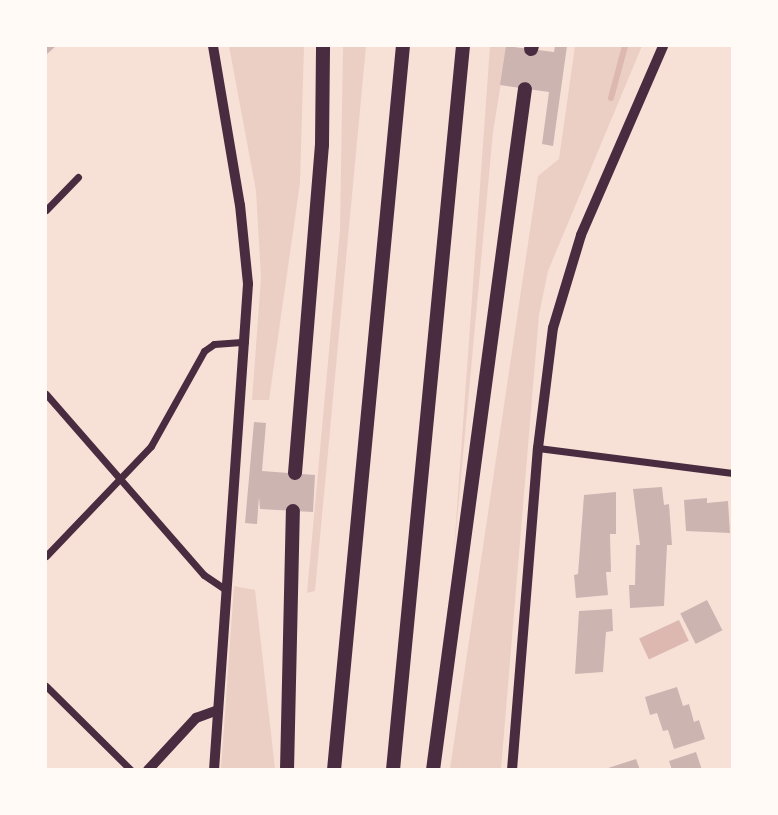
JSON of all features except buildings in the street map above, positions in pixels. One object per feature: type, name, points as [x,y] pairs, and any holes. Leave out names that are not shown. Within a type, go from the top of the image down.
[{"type":"highway","points":[[295,473],[322,145],[323,46]]},
{"type":"highway","points":[[334,769],[403,46]]},
{"type":"highway","points":[[393,769],[463,46]]},
{"type":"highway","points":[[433,769],[525,89]]},
{"type":"highway","points":[[287,769],[293,511]]},
{"type":"street","points":[[213,46],[246,250],[246,342],[225,589],[214,769]]},
{"type":"street","points":[[512,769],[548,357],[569,268],[663,46]]},
{"type":"street","points":[[46,210],[78,177]]},
{"type":"street","points":[[46,556],[120,481],[164,429],[204,351],[214,344],[246,342]]},
{"type":"street","points":[[46,394],[204,575],[225,589]]},
{"type":"street","points":[[538,448],[733,473]]},
{"type":"street","points":[[46,686],[131,769]]},
{"type":"street","points":[[148,769],[196,718],[218,710]]},
{"type":"shaded area","points":[[229,46],[304,46],[300,183],[269,400],[252,400],[261,278],[256,191]]},
{"type":"shaded area","points":[[343,46],[366,46],[315,591],[307,593],[340,230]]},
{"type":"shaded area","points":[[490,46],[507,46],[493,132],[453,564]]},
{"type":"shaded area","points":[[575,46],[642,46],[548,271],[539,315],[501,769],[450,769],[538,176],[559,159]]},
{"type":"shaded area","points":[[234,586],[255,590],[275,769],[221,769]]},
{"type":"shaded area","points":[[679,620],[689,641],[649,659],[639,639]]},
{"type":"waterway","points":[[611,98],[625,46]]}]
